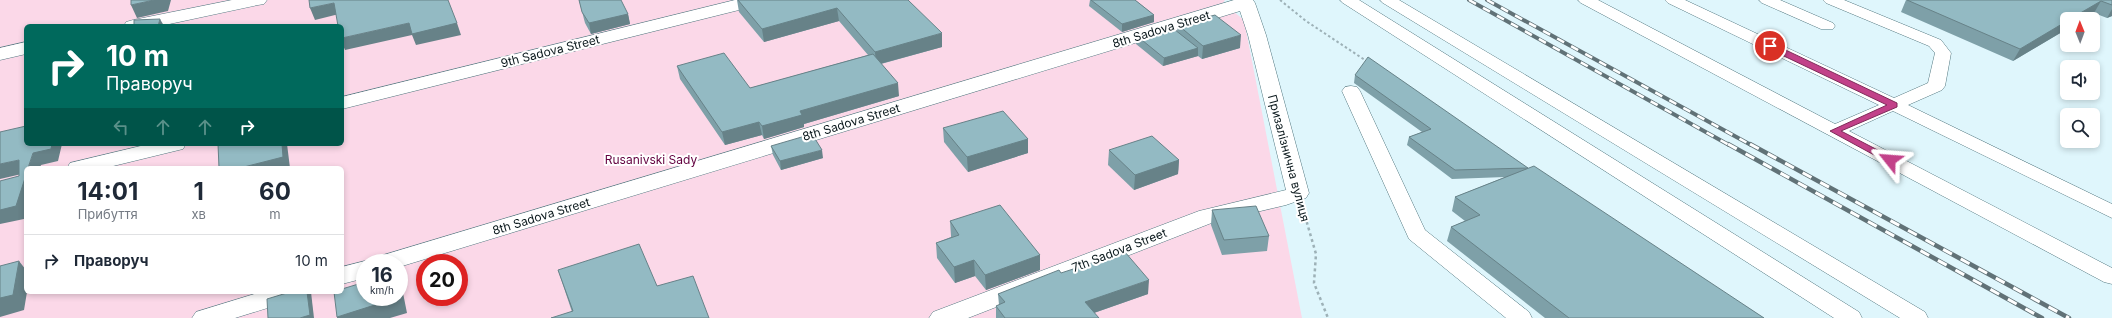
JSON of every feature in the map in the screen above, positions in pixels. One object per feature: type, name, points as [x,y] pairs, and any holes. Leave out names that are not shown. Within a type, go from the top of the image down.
[{"type":"street","points":[[143,24],[258,0]]},
{"type":"street","name":"9th Sadova Street","points":[[344,103],[757,0]]},
{"type":"street","name":"Призалізнична вулиця","points":[[1245,1],[1257,35],[1298,192]]},
{"type":"street","name":"8th Sadova Street","points":[[408,256],[1245,1]]},
{"type":"street","points":[[0,54],[24,48]]},
{"type":"street","points":[[86,166],[167,146]]},
{"type":"street","name":"7th Sadova Street","points":[[942,318],[1207,216],[1278,200],[1298,192]]},
{"type":"street","points":[[344,275],[356,272]]},
{"type":"street","points":[[205,318],[283,294]]},
{"type":"lane","points":[[1348,0],[1851,318]]},
{"type":"lane","points":[[1388,0],[1918,318]]},
{"type":"lane","points":[[1586,0],[2112,278]]},
{"type":"lane","points":[[1673,0],[1894,105],[2112,212]]},
{"type":"lane","points":[[1767,0],[1827,26]]},
{"type":"lane","points":[[1831,0],[1935,43],[1942,53],[1936,86],[1834,131]]},
{"type":"lane","points":[[1351,90],[1416,234],[1521,318]]},
{"type":"path","points":[[1280,0],[1306,21],[1372,64]]},
{"type":"path","name":"Призалізнична вулиця","points":[[1298,192],[1316,254],[1314,283],[1328,318]]},
{"type":"green space","name":"Rusanivski Sady","points":[[0,0],[1225,0],[1223,3],[1244,20],[1302,318],[0,318]]},
{"type":"building","points":[[131,0],[154,0],[131,5]]},
{"type":"building","points":[[309,0],[448,0],[457,23],[412,34],[409,23],[344,38],[344,24],[338,24],[334,3],[310,8]]},
{"type":"building","points":[[579,0],[621,0],[628,14],[589,23],[582,12]]},
{"type":"building","points":[[738,0],[908,0],[942,33],[875,52],[837,8],[762,29]]},
{"type":"building","points":[[1091,0],[1135,0],[1154,15],[1122,24]]},
{"type":"building","points":[[1907,0],[2112,0],[2112,5],[2101,1],[2082,12],[2060,12],[2060,25],[2020,49]]},
{"type":"building","points":[[1215,15],[1241,35],[1203,46],[1178,25]]},
{"type":"building","points":[[160,19],[159,24],[134,24],[134,20]]},
{"type":"building","points":[[1170,26],[1198,48],[1164,58],[1137,36]]},
{"type":"building","points":[[724,53],[750,88],[873,54],[898,83],[800,111],[802,115],[762,126],[759,122],[722,132],[677,66]]},
{"type":"building","points":[[1368,57],[1528,168],[1455,170],[1409,137],[1431,129],[1355,75]]},
{"type":"building","points":[[1003,111],[1028,139],[967,157],[943,128]]},
{"type":"building","points":[[24,126],[24,146],[52,146],[51,149],[33,153],[29,166],[24,166],[24,181],[16,206],[0,210],[0,181],[19,176],[19,160],[0,164],[0,132]]},
{"type":"building","points":[[812,134],[822,150],[780,161],[771,146]]},
{"type":"building","points":[[1152,136],[1179,160],[1135,175],[1109,150]]},
{"type":"building","points":[[218,146],[282,146],[283,157],[248,166],[219,166]]},
{"type":"building","points":[[1534,166],[1764,318],[1569,318],[1451,227],[1480,215],[1455,197]]},
{"type":"building","points":[[1000,205],[1040,255],[985,275],[974,260],[954,267],[936,243],[959,235],[950,221]]},
{"type":"building","points":[[1256,206],[1269,236],[1224,240],[1212,210]]},
{"type":"building","points":[[639,244],[657,286],[693,276],[709,318],[551,318],[573,311],[558,270]]},
{"type":"building","points":[[1125,252],[1149,280],[1085,302],[1099,318],[1005,318],[996,306],[1005,302],[998,294],[1059,270],[1061,273]]},
{"type":"building","points":[[19,261],[13,295],[0,298],[0,266]]},
{"type":"building","points":[[356,285],[356,306],[372,306],[337,317],[334,294],[344,294],[344,288]]},
{"type":"building","points":[[283,294],[307,294],[310,315],[300,318],[268,318],[267,299]]},
{"type":"railway","points":[[1469,0],[1729,145]]},
{"type":"railway","points":[[1487,0],[1751,145]]},
{"type":"railway","points":[[1728,144],[2042,318]]},
{"type":"railway","points":[[1750,144],[2069,318]]},
{"type":"route","points":[[1770,46],[1894,105],[1834,131],[1890,160]]}]
